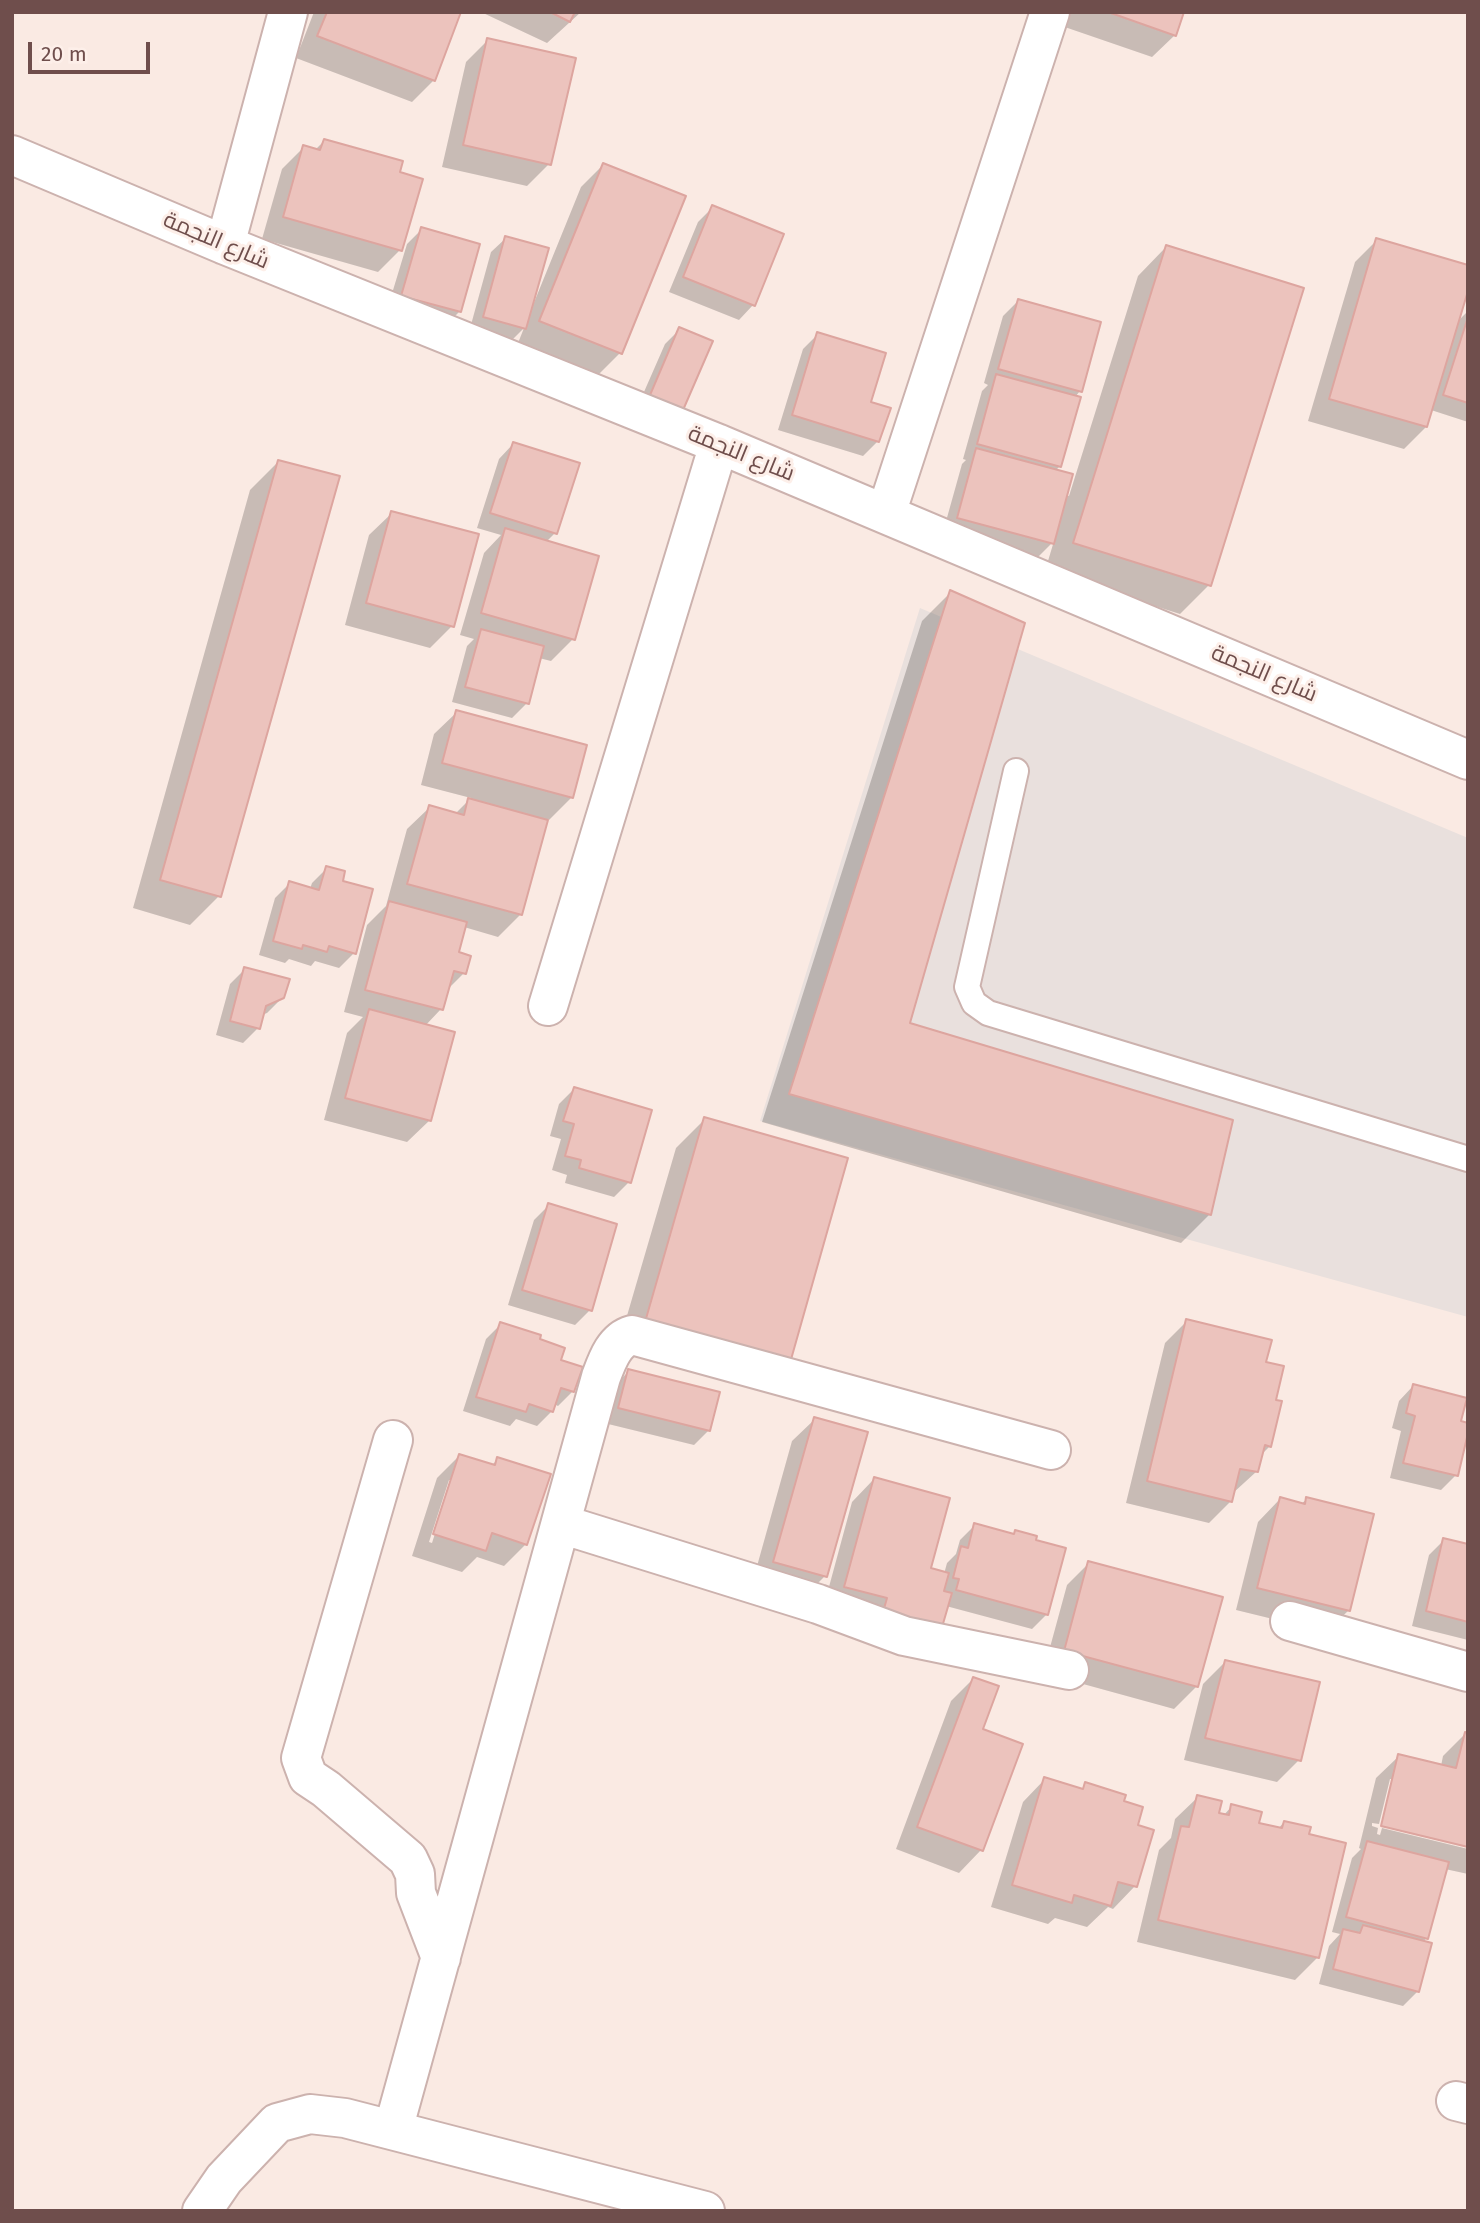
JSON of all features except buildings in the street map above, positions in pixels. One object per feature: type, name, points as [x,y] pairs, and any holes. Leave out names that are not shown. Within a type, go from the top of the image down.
[{"type":"street","points":[[225,245],[288,12]]},
{"type":"street","points":[[886,514],[1050,12]]},
{"type":"street","name":"شارع النجمة","points":[[12,155],[225,245],[719,444],[1468,760]]},
{"type":"street","points":[[548,1006],[719,444]]},
{"type":"street","points":[[393,2130],[601,1377],[608,1358],[623,1338],[632,1335],[1051,1450]]},
{"type":"street","points":[[393,1440],[301,1758],[308,1777],[326,1789],[408,1859],[415,1874],[416,1893],[441,1958]]},
{"type":"street","points":[[561,1524],[818,1604],[904,1636],[1069,1670]]},
{"type":"street","points":[[1290,1621],[1468,1672]]},
{"type":"street","points":[[202,2211],[224,2179],[277,2123],[310,2113],[345,2118],[705,2211]]},
{"type":"lane","points":[[1016,771],[967,988],[974,1003],[988,1013],[1468,1159]]},
{"type":"shaded area","points":[[920,608],[1468,838],[1468,1317],[760,1121]]}]
